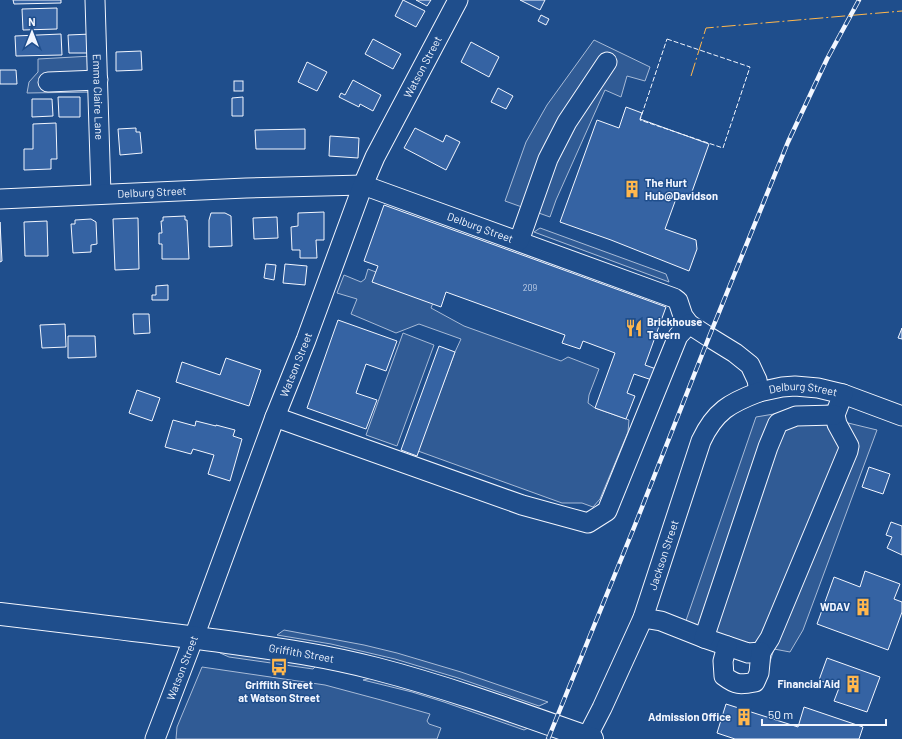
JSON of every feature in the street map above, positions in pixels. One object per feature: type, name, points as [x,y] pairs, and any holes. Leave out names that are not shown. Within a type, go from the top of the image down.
[{"type":"main road","name":"Griffith Street","points":[[0,614],[194,637],[325,657],[377,668],[492,703],[588,738]]},
{"type":"street","name":"Emma Claire Lane","points":[[96,0],[101,194]]},
{"type":"street","name":"Watson Street","points":[[155,739],[363,185],[378,150],[458,0]]},
{"type":"street","points":[[519,242],[548,159],[567,122],[607,62]]},
{"type":"street","points":[[48,82],[98,80]]},
{"type":"street","name":"Delburg Street","points":[[0,199],[246,188],[363,185],[674,298],[678,301],[683,316],[688,324],[746,360],[753,371],[760,392],[782,387],[818,388],[843,394],[902,416]]},
{"type":"street","points":[[275,417],[522,505],[588,523],[607,511],[678,336],[688,324]]},
{"type":"street","name":"Jackson Street","points":[[588,738],[643,618],[700,441],[707,428],[724,409],[741,399],[760,392]]},
{"type":"street","points":[[727,646],[723,661],[724,676],[733,682],[744,685],[755,682],[759,673],[761,652],[770,638],[848,451],[849,446],[837,424],[835,415],[843,394]]},
{"type":"street","points":[[704,638],[768,447],[778,423],[796,416],[835,415]]},
{"type":"street","points":[[643,618],[660,621],[748,653],[761,652]]},
{"type":"shaded area","points":[[594,40],[650,67],[645,81],[627,76],[621,97],[605,90],[556,200],[550,217],[505,201],[526,142],[547,105]]},
{"type":"shaded area","points":[[92,56],[92,92],[27,93],[29,82],[38,72],[38,59]]},
{"type":"shaded area","points":[[540,228],[666,274],[669,282],[534,232]]},
{"type":"shaded area","points":[[368,269],[436,295],[431,308],[464,326],[561,361],[568,357],[599,369],[589,395],[588,403],[595,408],[629,420],[628,432],[600,499],[593,507],[582,503],[562,503],[418,451],[461,339],[419,324],[396,333],[351,314],[357,299],[337,293],[344,275],[361,282],[365,279]]},
{"type":"shaded area","points":[[403,333],[434,345],[397,446],[366,435]]},
{"type":"shaded area","points":[[828,405],[845,408],[844,422],[877,430],[803,630],[790,652],[774,649],[768,668],[680,638],[756,417]]},
{"type":"shaded area","points":[[284,630],[364,645],[397,653],[461,672],[548,702],[539,706],[458,678],[395,659],[331,644],[277,635]]},
{"type":"shaded area","points":[[218,649],[318,664],[313,669],[229,657],[220,653]]},
{"type":"shaded area","points":[[202,667],[325,685],[430,714],[427,721],[429,724],[441,728],[437,739],[176,739],[177,727]]},
{"type":"shaded area","points":[[376,677],[532,726],[524,730],[412,692],[363,680]]},
{"type":"building","points":[[13,0],[61,0],[61,3],[14,4]]},
{"type":"building","points":[[403,0],[425,11],[416,27],[395,16]]},
{"type":"building","points":[[416,0],[431,0],[427,6]]},
{"type":"building","points":[[520,0],[545,0],[540,10]]},
{"type":"building","points":[[57,8],[57,29],[23,30],[22,9]]},
{"type":"building","points":[[541,15],[549,19],[546,25],[538,21]]},
{"type":"building","points":[[61,34],[62,55],[16,56],[15,36]]},
{"type":"building","points":[[91,34],[92,53],[69,53],[68,35]]},
{"type":"building","points":[[373,39],[401,54],[393,69],[365,54]]},
{"type":"building","points":[[471,42],[499,57],[489,77],[461,62]]},
{"type":"building","points":[[141,51],[142,70],[116,71],[116,52]]},
{"type":"building","points":[[307,62],[327,72],[317,91],[298,82]]},
{"type":"building","points":[[0,70],[16,70],[17,84],[0,84]]},
{"type":"building","points":[[353,80],[381,95],[373,111],[360,104],[359,107],[339,97],[341,93],[345,95]]},
{"type":"building","points":[[234,81],[243,81],[243,91],[234,91]]},
{"type":"building","points":[[498,88],[513,96],[506,109],[491,102]]},
{"type":"building","points":[[58,97],[80,97],[80,117],[59,117]]},
{"type":"building","points":[[243,97],[243,116],[232,116],[232,98]]},
{"type":"building","points":[[32,99],[52,99],[53,116],[32,117]]},
{"type":"building","name":"The Hurt Hub@Davidson","points":[[626,107],[642,113],[640,119],[709,144],[689,200],[677,196],[665,229],[696,240],[697,249],[689,271],[611,240],[560,222],[597,120],[619,128]]},
{"type":"building","points":[[56,123],[57,159],[51,159],[51,169],[24,170],[24,149],[33,149],[33,124]]},
{"type":"building","points":[[136,128],[136,132],[140,132],[142,153],[120,155],[118,129]]},
{"type":"building","points":[[415,128],[443,142],[446,135],[460,142],[446,170],[404,148]]},
{"type":"building","points":[[305,129],[305,149],[256,149],[255,130]]},
{"type":"building","points":[[330,136],[359,138],[358,158],[329,156]]},
{"type":"building","points":[[384,205],[666,307],[645,365],[659,370],[655,381],[634,374],[627,393],[635,396],[626,419],[595,408],[615,353],[583,341],[580,349],[562,343],[565,335],[446,292],[441,307],[372,282],[378,266],[364,261]]},
{"type":"building","points":[[324,212],[324,240],[316,240],[317,258],[300,258],[300,250],[292,250],[291,227],[298,226],[298,213]]},
{"type":"building","points":[[211,213],[225,213],[231,216],[232,246],[209,247],[209,220]]},
{"type":"building","points":[[185,216],[185,220],[187,220],[189,259],[162,259],[162,244],[159,244],[159,233],[162,233],[161,221],[163,221],[163,217]]},
{"type":"building","points":[[277,217],[278,238],[254,239],[253,218]]},
{"type":"building","points":[[138,218],[139,269],[115,270],[113,219]]},
{"type":"building","points":[[91,219],[96,222],[97,244],[91,245],[91,252],[73,253],[71,224],[75,224],[75,220]]},
{"type":"building","points":[[47,221],[48,256],[25,256],[24,222]]},
{"type":"building","points":[[0,222],[2,261],[0,262]]},
{"type":"building","points":[[266,264],[276,265],[274,280],[264,278]]},
{"type":"building","points":[[285,264],[307,266],[305,285],[283,283]]},
{"type":"building","points":[[168,285],[168,300],[152,300],[152,295],[156,295],[156,286]]},
{"type":"building","points":[[133,314],[149,314],[150,333],[134,334]]},
{"type":"building","points":[[338,320],[397,341],[386,371],[366,364],[356,393],[377,400],[366,429],[307,408]]},
{"type":"building","points":[[65,324],[66,347],[42,348],[40,325]]},
{"type":"building","points":[[902,328],[902,339],[898,338]]},
{"type":"building","points":[[68,336],[95,336],[96,357],[68,358]]},
{"type":"building","points":[[439,346],[455,352],[417,456],[401,450]]},
{"type":"building","points":[[226,358],[261,370],[249,406],[176,382],[182,362],[220,375]]},
{"type":"building","points":[[137,390],[160,398],[152,421],[129,413]]},
{"type":"building","points":[[173,420],[195,426],[196,421],[235,430],[233,436],[242,439],[230,481],[208,474],[214,455],[193,449],[191,454],[165,447]]},
{"type":"building","points":[[869,467],[890,474],[883,494],[862,487]]},
{"type":"building","points":[[891,522],[902,526],[902,555],[887,548],[892,537],[886,535]]},
{"type":"building","name":"WDAV","points":[[865,571],[900,584],[894,599],[902,602],[902,612],[888,650],[817,624],[834,577],[860,587]]},
{"type":"building","name":"Financial Aid","points":[[827,658],[880,677],[867,712],[834,701],[839,688],[819,680]]},
{"type":"building","name":"Admission Office","points":[[726,704],[798,727],[804,707],[863,727],[859,739],[735,739],[717,733]]},
{"type":"railway","points":[[548,739],[788,142],[827,59],[859,0]]},
{"type":"fence","points":[[667,39],[750,67],[723,148],[640,120],[667,39]]},
{"type":"power","points":[[691,76],[706,28],[902,11]]},
{"type":"place","name":"The Hurt Hub@Davidson","points":[[632,189]]},
{"type":"place","name":"Brickhouse Tavern","points":[[634,328]]},
{"type":"place","name":"WDAV","points":[[863,607]]},
{"type":"place","name":"Griffith Street at Watson Street","points":[[279,667]]},
{"type":"place","name":"Financial Aid","points":[[853,684]]},
{"type":"place","name":"Admission Office","points":[[744,717]]}]
